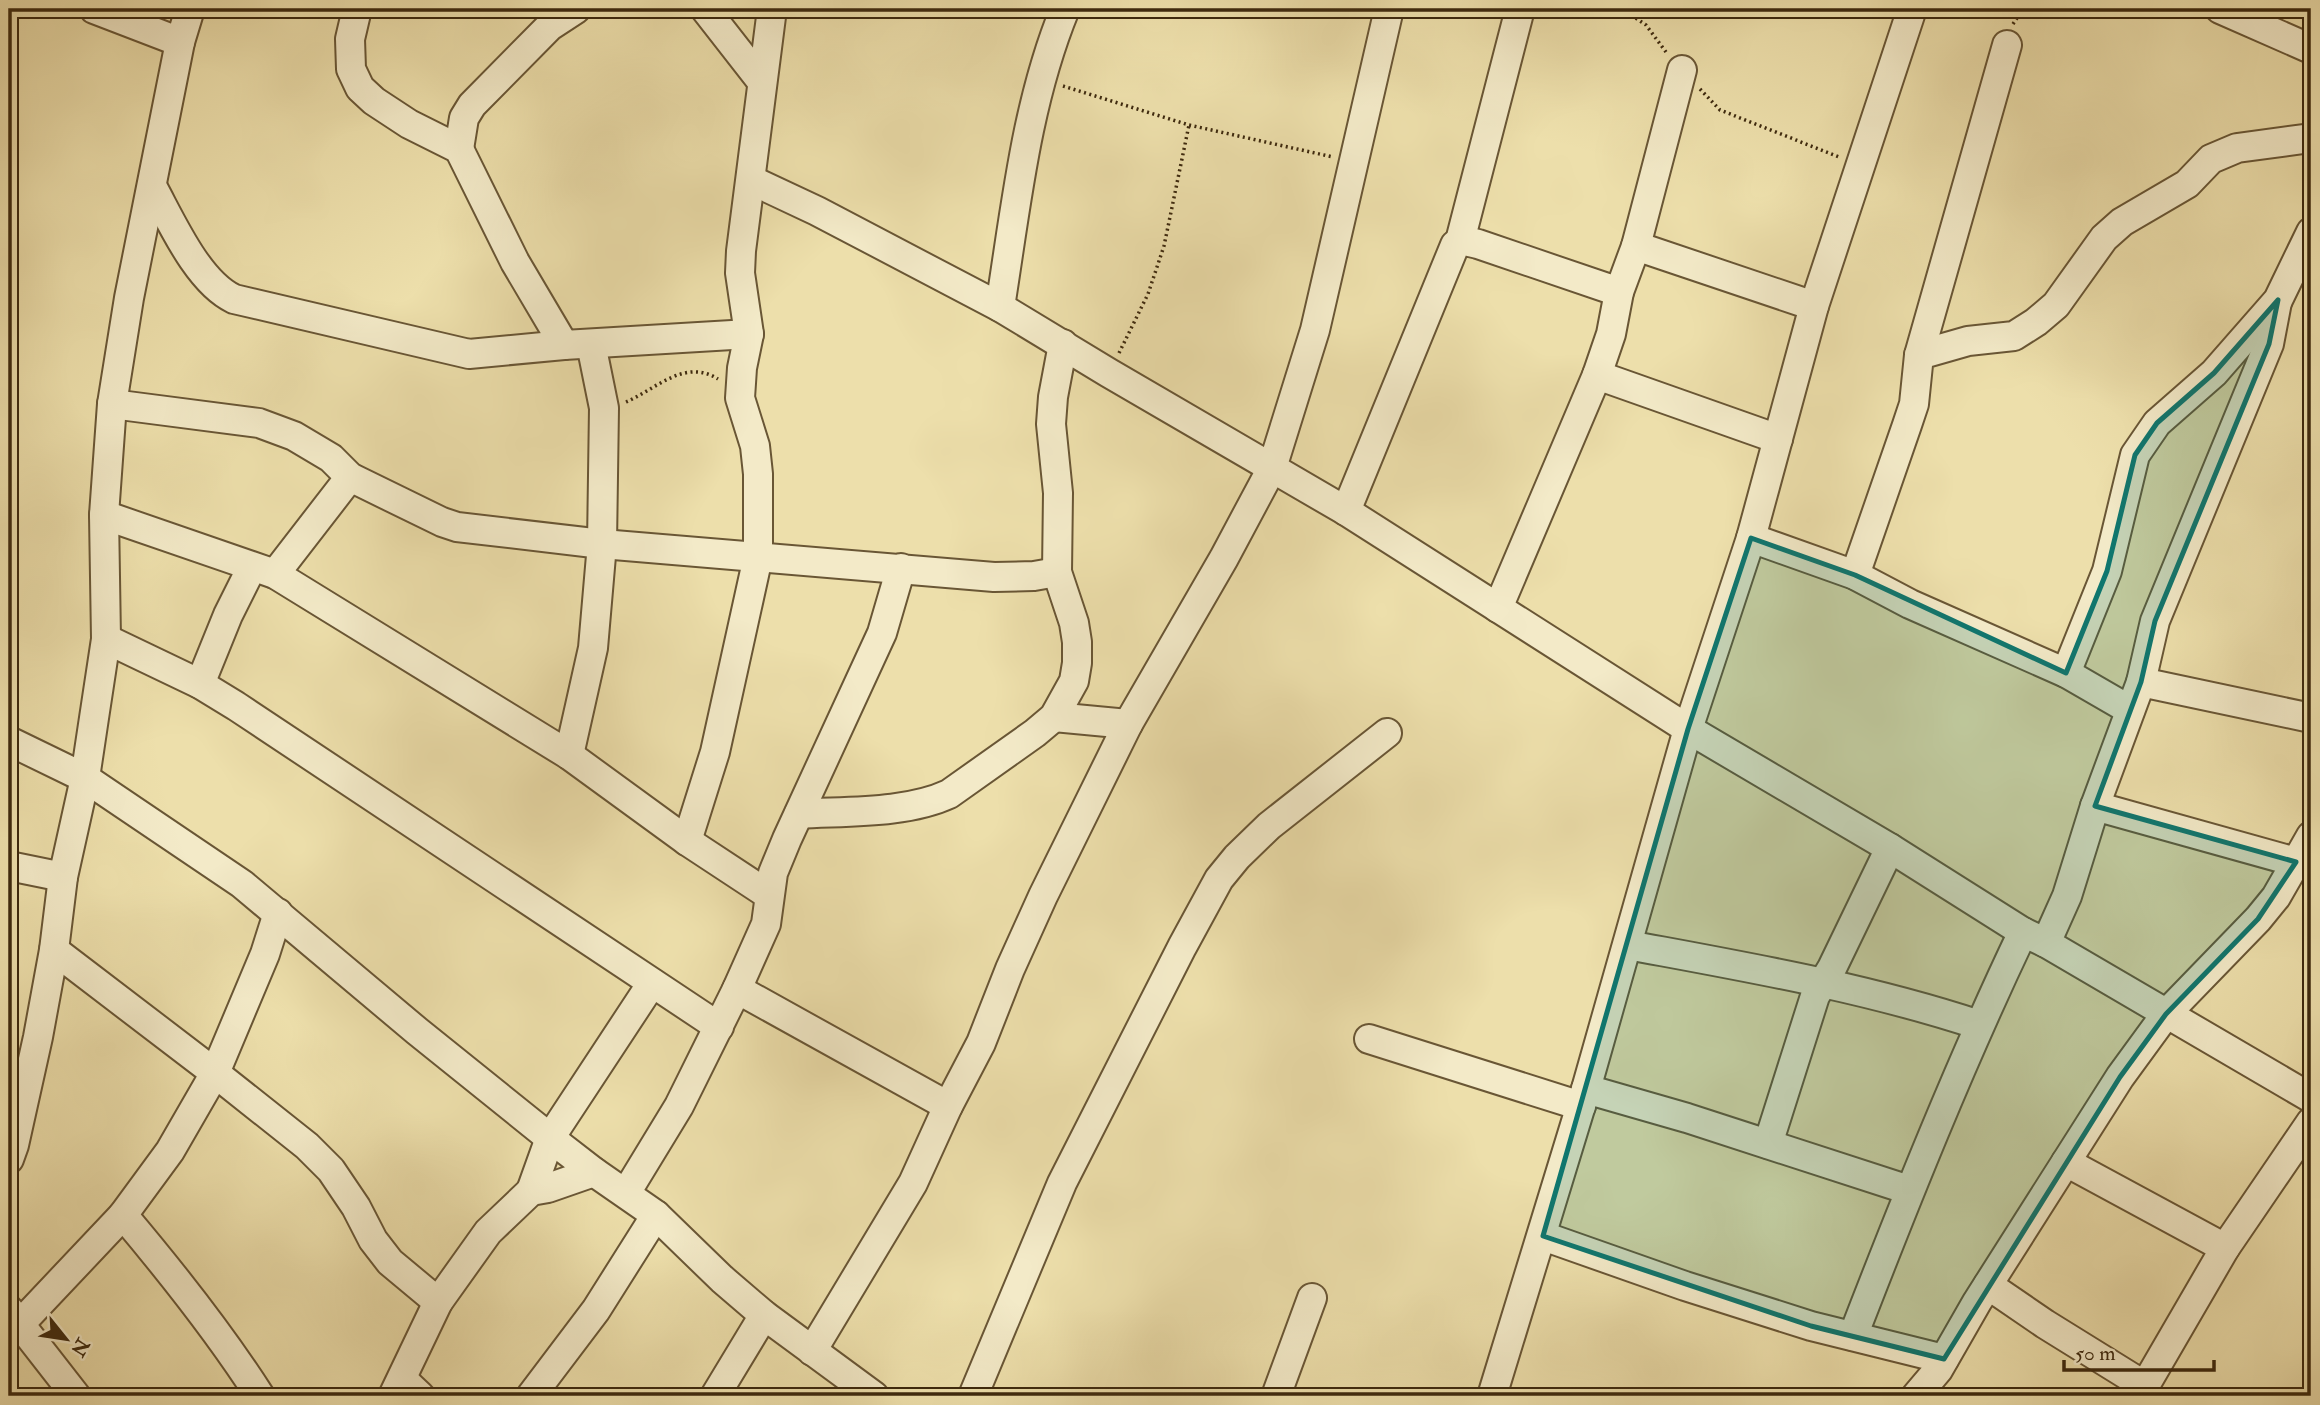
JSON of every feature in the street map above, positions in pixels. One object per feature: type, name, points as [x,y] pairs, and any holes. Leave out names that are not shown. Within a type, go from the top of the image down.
[{"type":"street","points":[[94,9],[180,42]]},
{"type":"street","points":[[10,1149],[38,1037],[54,950],[63,877],[85,778],[106,639],[104,515],[112,404],[180,42],[190,9]]},
{"type":"street","points":[[356,9],[350,40],[351,69],[360,88],[374,101],[409,124],[459,149]]},
{"type":"street","points":[[569,755],[593,648],[602,544],[604,408],[578,345],[515,262],[459,149],[464,118],[472,105],[550,26],[576,9]]},
{"type":"street","points":[[705,9],[762,82]]},
{"type":"street","points":[[687,841],[715,752],[758,557],[758,474],[755,446],[740,398],[742,368],[749,334],[740,273],[772,9]]},
{"type":"street","points":[[1000,307],[1028,130],[1041,79],[1065,9]]},
{"type":"street","points":[[812,1351],[913,1183],[948,1106],[981,1043],[1043,896],[1128,723],[1218,568],[1272,468],[1315,330],[1389,9]]},
{"type":"street","points":[[1346,511],[1453,248],[1460,241],[1520,9]]},
{"type":"street","points":[[1492,1396],[1584,1098],[1688,729],[1751,538],[1814,306],[1912,9]]},
{"type":"street","points":[[2220,9],[2311,49]]},
{"type":"street","points":[[1855,575],[1908,425],[1914,404],[1919,355],[2007,45]]},
{"type":"street","points":[[1498,608],[1597,374],[1611,334],[1619,292],[1636,246],[1682,70]]},
{"type":"street","points":[[1919,355],[1968,341],[2014,336],[2036,322],[2056,305],[2104,238],[2122,222],[2187,184],[2211,159],[2237,148],[2311,138]]},
{"type":"street","points":[[751,180],[817,211],[1000,307],[1063,344],[1346,511],[1688,729],[2034,937],[2311,1098]]},
{"type":"street","points":[[153,188],[175,229],[207,277],[222,294],[234,299],[469,354],[749,334]]},
{"type":"street","points":[[1853,1336],[1909,1190],[1979,1025],[2034,937],[2067,896],[2095,806],[2141,682],[2155,621],[2269,344],[2278,300],[2311,232]]},
{"type":"street","points":[[1460,241],[1478,244],[1619,292]]},
{"type":"street","points":[[1636,246],[1814,306]]},
{"type":"street","points":[[2066,673],[2107,570],[2136,455],[2157,423],[2214,373],[2278,300]]},
{"type":"street","points":[[799,814],[900,807],[936,800],[949,794],[1035,733],[1054,716],[1073,681],[1077,663],[1074,622],[1058,572],[1058,493],[1051,424],[1063,344]]},
{"type":"street","points":[[1597,374],[1778,439]]},
{"type":"street","points":[[112,404],[259,423],[294,436],[331,458],[350,477],[457,527],[602,544],[994,577],[1034,576],[1058,572]]},
{"type":"street","points":[[200,684],[228,615],[264,571],[350,477]]},
{"type":"street","points":[[104,515],[264,571],[569,755],[687,841],[769,895]]},
{"type":"street","points":[[1751,538],[1855,575],[1910,604],[2066,673],[2130,710]]},
{"type":"street","points":[[626,1193],[679,1106],[766,924],[776,865],[882,633],[901,568]]},
{"type":"street","points":[[106,639],[200,684],[277,732],[451,851],[719,1027]]},
{"type":"street","points":[[2141,682],[2311,718]]},
{"type":"street","points":[[1054,716],[1128,723]]},
{"type":"street","points":[[973,1396],[1062,1184],[1219,879],[1269,826],[1387,733]]},
{"type":"street","points":[[9,741],[85,778],[242,884],[550,1138],[656,1215],[722,1279],[764,1315],[874,1396]]},
{"type":"street","points":[[2095,806],[2297,862]]},
{"type":"street","points":[[1916,1396],[1938,1370],[1988,1285],[2120,1077],[2166,1014],[2258,919],[2288,880],[2311,836]]},
{"type":"street","points":[[1768,1144],[1811,1005],[1890,848]]},
{"type":"street","points":[[9,866],[63,877]]},
{"type":"street","points":[[76,1396],[15,1316],[123,1215],[170,1152],[215,1073],[265,954],[278,913]]},
{"type":"street","points":[[1628,945],[1823,982],[1920,1006],[1979,1025]]},
{"type":"street","points":[[54,950],[307,1146],[331,1170],[356,1207],[373,1240],[390,1262],[438,1302]]},
{"type":"street","points":[[405,1391],[438,1302],[488,1232],[531,1191],[550,1138],[652,983]]},
{"type":"street","points":[[737,989],[948,1106]]},
{"type":"street","points":[[1369,1039],[1584,1098],[1664,1111],[1909,1190]]},
{"type":"street","points":[[1988,1285],[2142,1391],[2225,1248],[2311,1122]]},
{"type":"street","points":[[2066,1162],[2225,1248]]},
{"type":"street","points":[[531,1191],[594,1172]]},
{"type":"street","points":[[123,1215],[179,1282],[237,1360],[260,1396]]},
{"type":"street","points":[[531,1396],[596,1310],[656,1215]]},
{"type":"street","points":[[1543,1236],[1685,1286],[1811,1326],[1944,1359]]},
{"type":"street","points":[[1276,1396],[1312,1298]]},
{"type":"street","points":[[715,1396],[764,1315]]},
{"type":"path","points":[[1622,9],[1646,25],[1682,70],[1720,110],[1861,165]]},
{"type":"path","points":[[1041,79],[1189,125],[1353,161]]},
{"type":"path","points":[[1109,373],[1148,294],[1164,246],[1189,125]]},
{"type":"path","points":[[604,408],[621,404],[685,371],[694,370],[715,377],[740,398]]},
{"type":"highlighted area","points":[[2278,300],[2269,344],[2155,621],[2141,682],[2095,806],[2296,862],[2258,919],[2166,1014],[2120,1077],[1944,1359],[1811,1326],[1543,1236],[1688,729],[1751,538],[1855,575],[2066,673],[2107,571],[2135,455],[2157,423],[2214,373]]}]
